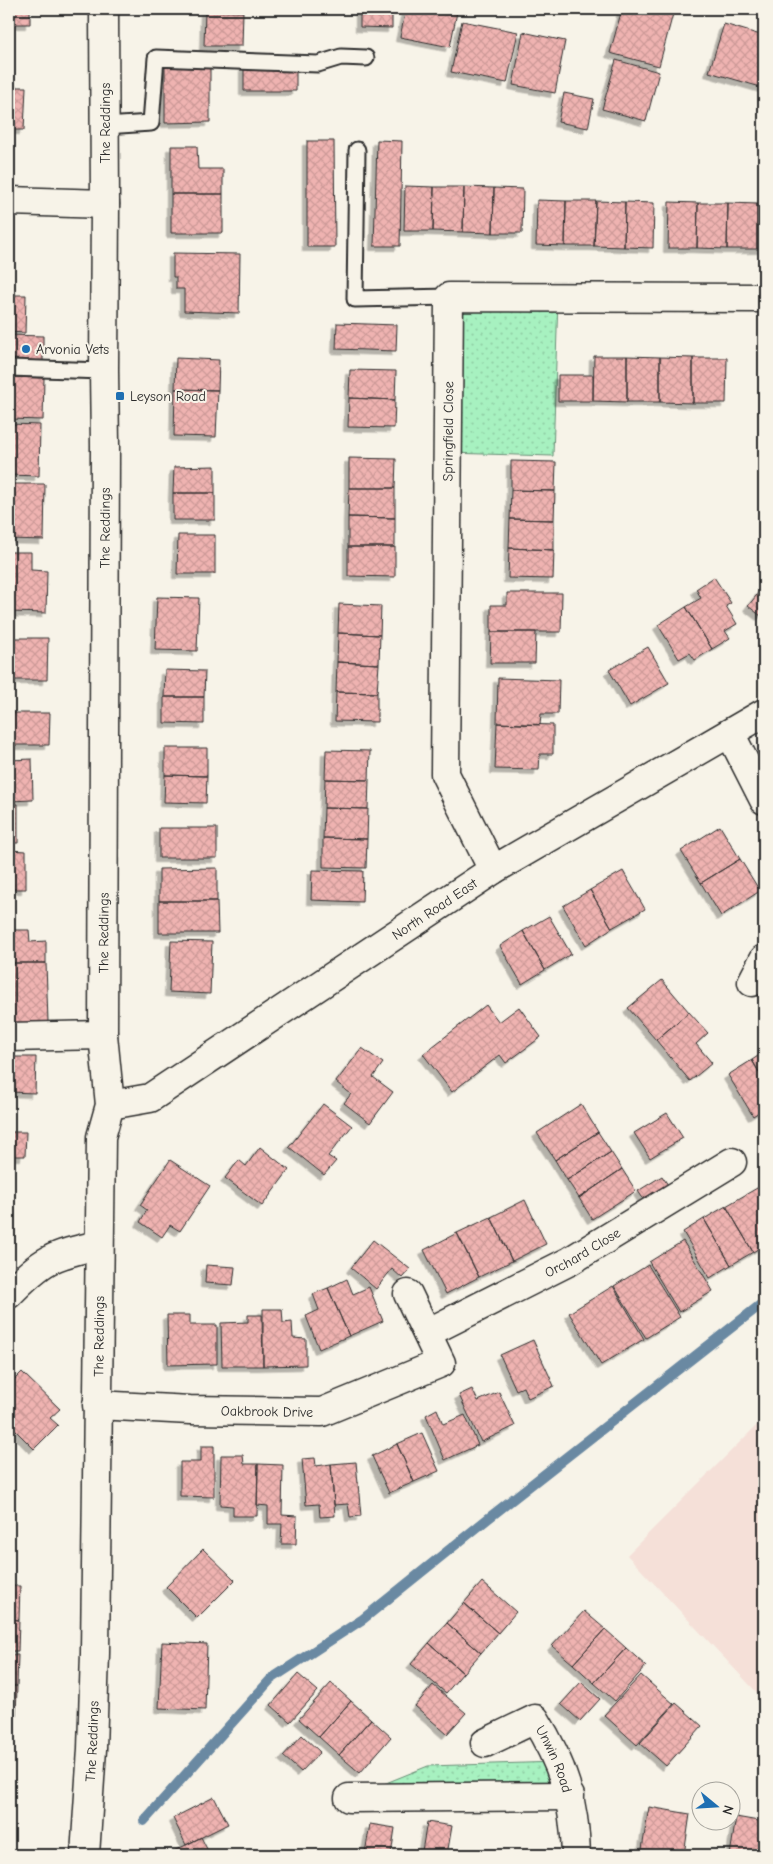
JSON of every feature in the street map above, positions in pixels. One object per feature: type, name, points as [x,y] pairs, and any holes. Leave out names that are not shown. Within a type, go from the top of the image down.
[{"type":"street","name":"The Reddings","points":[[85,1855],[92,1749],[95,1652],[101,1136],[110,1105],[103,1035],[104,9]]},
{"type":"street","points":[[9,201],[105,204]]},
{"type":"street","points":[[449,297],[764,298]]},
{"type":"street","name":"Springfield Close","points":[[449,297],[445,774],[493,870]]},
{"type":"street","name":"North Road East","points":[[110,1105],[150,1098],[493,870],[764,713]]},
{"type":"street","points":[[730,733],[764,800]]},
{"type":"street","points":[[9,1037],[103,1035]]},
{"type":"street","name":"Orchard Close","points":[[427,1333],[570,1261],[732,1162]]},
{"type":"street","points":[[9,1294],[31,1271],[49,1258],[99,1245]]},
{"type":"street","name":"Oakbrook Drive","points":[[97,1405],[190,1410],[322,1412],[441,1363],[408,1294]]},
{"type":"street","name":"Unwin Road","points":[[485,1743],[535,1719],[548,1740],[570,1796],[575,1824],[576,1855]]},
{"type":"street","points":[[349,1798],[570,1796]]},
{"type":"lane","points":[[105,126],[151,123],[156,58],[318,64],[342,56],[366,58]]},
{"type":"lane","points":[[357,150],[355,299],[449,297]]},
{"type":"lane","points":[[9,368],[104,371]]},
{"type":"shaded area","points":[[764,1418],[764,1700],[627,1555]]},
{"type":"green space","points":[[449,297],[558,298],[553,456],[448,453]]},
{"type":"green space","points":[[558,1762],[570,1796],[349,1798],[428,1766]]},
{"type":"building","points":[[9,9],[30,9],[30,24],[9,24]]},
{"type":"building","points":[[360,9],[392,9],[392,28],[360,27]]},
{"type":"building","points":[[406,9],[441,9],[457,12],[450,47],[400,37]]},
{"type":"building","points":[[622,9],[674,10],[659,66],[610,53]]},
{"type":"building","points":[[205,11],[243,12],[242,46],[204,46]]},
{"type":"building","points":[[462,21],[518,32],[507,83],[451,72]]},
{"type":"building","points":[[724,24],[764,36],[764,88],[709,72]]},
{"type":"building","points":[[523,32],[565,41],[555,93],[513,85]]},
{"type":"building","points":[[616,60],[659,72],[646,121],[602,109]]},
{"type":"building","points":[[210,65],[210,122],[165,123],[165,66]]},
{"type":"building","points":[[244,67],[296,67],[296,91],[244,91]]},
{"type":"building","points":[[9,87],[26,87],[24,130],[9,130]]},
{"type":"building","points":[[564,93],[594,99],[588,128],[558,122]]},
{"type":"building","points":[[377,140],[402,141],[400,246],[374,246]]},
{"type":"building","points":[[307,141],[334,141],[335,247],[307,247]]},
{"type":"building","points":[[171,146],[197,146],[198,169],[223,169],[223,194],[171,194]]},
{"type":"building","points":[[405,186],[434,187],[433,231],[404,231]]},
{"type":"building","points":[[434,187],[464,187],[463,232],[433,231]]},
{"type":"building","points":[[464,187],[494,188],[493,233],[463,232]]},
{"type":"building","points":[[494,188],[523,189],[522,233],[493,233]]},
{"type":"building","points":[[171,194],[223,194],[223,233],[171,233]]},
{"type":"building","points":[[537,200],[566,201],[565,246],[536,245]]},
{"type":"building","points":[[566,201],[596,201],[594,246],[565,246]]},
{"type":"building","points":[[596,201],[625,202],[624,247],[594,246]]},
{"type":"building","points":[[625,202],[654,203],[653,248],[624,247]]},
{"type":"building","points":[[669,202],[698,203],[697,248],[668,248]]},
{"type":"building","points":[[698,203],[728,203],[727,249],[697,248]]},
{"type":"building","points":[[728,203],[757,204],[757,249],[727,249]]},
{"type":"building","points":[[757,204],[764,204],[764,249],[757,249]]},
{"type":"building","points":[[173,253],[240,254],[239,313],[184,311],[184,289],[176,289],[176,277],[173,277]]},
{"type":"building","points":[[9,295],[26,295],[25,333],[9,332]]},
{"type":"building","points":[[337,323],[397,325],[396,351],[336,349]]},
{"type":"building","name":"Arvonia Vets","points":[[9,335],[43,336],[43,363],[9,363]]},
{"type":"building","points":[[594,356],[627,356],[627,402],[593,401]]},
{"type":"building","points":[[627,356],[660,357],[660,402],[627,402]]},
{"type":"building","points":[[660,357],[693,358],[693,403],[660,402]]},
{"type":"building","points":[[176,358],[219,360],[218,390],[175,389]]},
{"type":"building","points":[[693,358],[727,358],[726,403],[693,403]]},
{"type":"building","points":[[350,370],[396,371],[395,400],[349,398]]},
{"type":"building","points":[[558,375],[593,375],[593,401],[558,401]]},
{"type":"building","points":[[10,377],[44,378],[43,420],[9,419]]},
{"type":"building","points":[[175,389],[218,390],[216,437],[174,436]]},
{"type":"building","points":[[349,398],[395,400],[394,428],[348,427]]},
{"type":"building","points":[[9,424],[40,425],[39,476],[9,475]]},
{"type":"building","points":[[349,458],[396,459],[395,488],[349,488]]},
{"type":"building","points":[[511,461],[556,462],[555,491],[511,490]]},
{"type":"building","points":[[215,466],[215,493],[173,493],[174,467]]},
{"type":"building","points":[[9,484],[45,484],[44,540],[9,539]]},
{"type":"building","points":[[349,488],[395,488],[395,518],[348,517]]},
{"type":"building","points":[[511,490],[555,491],[554,520],[510,519]]},
{"type":"building","points":[[173,493],[215,493],[215,520],[173,520]]},
{"type":"building","points":[[348,517],[395,518],[395,547],[348,547]]},
{"type":"building","points":[[510,519],[554,520],[554,550],[509,548]]},
{"type":"building","points":[[178,535],[215,535],[215,574],[177,574]]},
{"type":"building","points":[[348,547],[395,547],[395,577],[348,576]]},
{"type":"building","points":[[509,548],[554,550],[553,579],[508,578]]},
{"type":"building","points":[[9,552],[31,552],[31,570],[47,571],[46,613],[9,612]]},
{"type":"building","points":[[714,577],[731,603],[726,606],[737,624],[725,631],[730,638],[712,649],[686,607],[701,598],[696,589]]},
{"type":"building","points":[[764,586],[764,613],[761,616],[748,606]]},
{"type":"building","points":[[507,593],[562,593],[561,632],[491,632],[491,605],[507,605]]},
{"type":"building","points":[[157,597],[199,598],[197,651],[155,650]]},
{"type":"building","points":[[339,604],[381,606],[380,635],[338,633]]},
{"type":"building","points":[[686,607],[712,649],[695,660],[690,653],[679,659],[658,625]]},
{"type":"building","points":[[491,632],[536,632],[535,663],[490,663]]},
{"type":"building","points":[[338,633],[380,635],[379,664],[337,662]]},
{"type":"building","points":[[9,638],[48,638],[47,680],[9,680]]},
{"type":"building","points":[[648,647],[669,683],[630,706],[609,670]]},
{"type":"building","points":[[337,662],[379,664],[377,693],[336,692]]},
{"type":"building","points":[[165,670],[205,671],[204,697],[164,697]]},
{"type":"building","points":[[498,678],[559,680],[558,714],[541,714],[540,725],[497,723]]},
{"type":"building","points":[[336,692],[377,693],[377,722],[335,721]]},
{"type":"building","points":[[164,697],[204,697],[204,724],[164,723]]},
{"type":"building","points":[[9,713],[50,713],[49,745],[9,745]]},
{"type":"building","points":[[497,723],[553,725],[553,754],[540,754],[539,770],[495,769]]},
{"type":"building","points":[[165,748],[207,748],[207,776],[165,775]]},
{"type":"building","points":[[326,750],[370,751],[369,780],[325,779]]},
{"type":"building","points":[[32,759],[33,800],[9,801],[9,760]]},
{"type":"building","points":[[165,775],[207,776],[206,803],[164,802]]},
{"type":"building","points":[[325,779],[369,780],[368,809],[324,808]]},
{"type":"building","points":[[9,804],[18,804],[18,843],[9,843]]},
{"type":"building","points":[[324,808],[368,809],[367,839],[323,838]]},
{"type":"building","points":[[720,826],[740,859],[701,883],[681,851]]},
{"type":"building","points":[[159,828],[217,828],[217,858],[159,858]]},
{"type":"building","points":[[323,838],[367,839],[366,868],[323,867]]},
{"type":"building","points":[[9,850],[26,851],[26,889],[9,889]]},
{"type":"building","points":[[740,859],[760,891],[721,916],[701,883]]},
{"type":"building","points":[[217,868],[217,901],[159,901],[159,869]]},
{"type":"building","points":[[312,870],[363,871],[362,902],[311,900]]},
{"type":"building","points":[[623,871],[645,909],[612,928],[590,890]]},
{"type":"building","points":[[590,890],[612,928],[586,945],[563,906]]},
{"type":"building","points":[[159,901],[217,901],[218,933],[159,933]]},
{"type":"building","points":[[549,916],[571,954],[545,970],[523,931]]},
{"type":"building","points":[[9,930],[29,930],[30,942],[46,941],[46,963],[9,963]]},
{"type":"building","points":[[523,931],[545,970],[522,984],[500,946]]},
{"type":"building","points":[[171,941],[212,942],[210,994],[169,992]]},
{"type":"building","points":[[12,963],[46,963],[48,1022],[13,1023]]},
{"type":"building","points":[[662,980],[689,1012],[656,1040],[628,1008]]},
{"type":"building","points":[[486,1005],[499,1022],[519,1007],[541,1037],[506,1063],[500,1055],[452,1092],[423,1054]]},
{"type":"building","points":[[689,1012],[708,1033],[696,1044],[712,1063],[690,1081],[656,1040]]},
{"type":"building","points":[[362,1048],[383,1063],[373,1077],[393,1092],[370,1123],[344,1103],[351,1094],[336,1082]]},
{"type":"building","points":[[764,1052],[764,1081],[752,1060]]},
{"type":"building","points":[[9,1057],[36,1057],[35,1093],[9,1092]]},
{"type":"building","points":[[752,1060],[764,1081],[764,1109],[753,1116],[728,1075]]},
{"type":"building","points":[[323,1104],[352,1126],[328,1156],[336,1161],[324,1175],[289,1147]]},
{"type":"building","points":[[581,1104],[598,1132],[555,1160],[537,1133]]},
{"type":"building","points":[[667,1113],[683,1138],[650,1158],[634,1133]]},
{"type":"building","points":[[9,1132],[26,1132],[25,1156],[9,1156]]},
{"type":"building","points":[[598,1132],[611,1152],[567,1180],[555,1160]]},
{"type":"building","points":[[260,1147],[289,1170],[262,1206],[225,1178],[239,1160],[246,1166]]},
{"type":"building","points":[[611,1152],[622,1169],[579,1198],[567,1180]]},
{"type":"building","points":[[170,1160],[210,1186],[180,1231],[170,1225],[162,1237],[140,1222],[147,1210],[140,1205]]},
{"type":"building","points":[[622,1169],[636,1191],[592,1219],[579,1198]]},
{"type":"building","points":[[662,1176],[670,1188],[646,1203],[638,1191]]},
{"type":"building","points":[[764,1184],[764,1245],[753,1252],[726,1206]]},
{"type":"building","points":[[525,1200],[546,1244],[512,1261],[491,1217]]},
{"type":"building","points":[[726,1206],[753,1252],[731,1265],[704,1219]]},
{"type":"building","points":[[491,1217],[512,1261],[479,1277],[457,1233]]},
{"type":"building","points":[[704,1219],[731,1265],[710,1278],[683,1232]]},
{"type":"building","points":[[457,1233],[479,1277],[446,1294],[424,1250]]},
{"type":"building","points":[[373,1240],[410,1269],[402,1278],[392,1269],[376,1289],[351,1268]]},
{"type":"building","points":[[683,1241],[713,1291],[679,1312],[649,1262]]},
{"type":"building","points":[[206,1265],[235,1267],[233,1285],[205,1283]]},
{"type":"building","points":[[648,1265],[680,1317],[646,1338],[614,1286]]},
{"type":"building","points":[[347,1279],[353,1294],[369,1287],[383,1321],[349,1336],[328,1288]]},
{"type":"building","points":[[613,1286],[644,1339],[601,1365],[569,1313]]},
{"type":"building","points":[[328,1288],[349,1336],[319,1349],[306,1316],[319,1310],[313,1294]]},
{"type":"building","points":[[263,1309],[282,1309],[283,1323],[292,1322],[293,1338],[306,1339],[306,1365],[263,1366]]},
{"type":"building","points":[[167,1315],[190,1315],[190,1325],[217,1325],[217,1364],[168,1365]]},
{"type":"building","points":[[248,1315],[262,1315],[263,1366],[222,1366],[221,1323],[248,1322]]},
{"type":"building","points":[[533,1340],[554,1386],[528,1398],[523,1387],[516,1390],[500,1355]]},
{"type":"building","points":[[22,1372],[60,1409],[50,1418],[58,1425],[34,1449],[9,1424],[9,1375],[14,1380]]},
{"type":"building","points":[[472,1389],[478,1401],[499,1392],[515,1426],[481,1442],[459,1395]]},
{"type":"building","points":[[437,1409],[443,1424],[465,1415],[478,1445],[445,1460],[426,1415]]},
{"type":"building","points":[[422,1433],[439,1471],[414,1482],[397,1444]]},
{"type":"building","points":[[397,1444],[414,1482],[389,1493],[372,1456]]},
{"type":"building","points":[[201,1446],[214,1446],[214,1497],[180,1496],[180,1462],[201,1462]]},
{"type":"building","points":[[221,1455],[243,1455],[244,1464],[258,1464],[257,1516],[233,1516],[233,1506],[220,1505]]},
{"type":"building","points":[[315,1458],[316,1466],[331,1464],[335,1516],[320,1517],[319,1504],[306,1505],[302,1459]]},
{"type":"building","points":[[356,1462],[361,1516],[350,1517],[348,1504],[334,1505],[331,1464]]},
{"type":"building","points":[[258,1464],[283,1465],[282,1515],[297,1516],[296,1544],[281,1544],[282,1524],[268,1524],[268,1506],[257,1505]]},
{"type":"building","points":[[203,1549],[235,1580],[197,1618],[166,1587]]},
{"type":"building","points":[[482,1582],[516,1612],[498,1633],[464,1603]]},
{"type":"building","points":[[9,1586],[20,1586],[19,1620],[9,1619]]},
{"type":"building","points":[[464,1603],[498,1633],[481,1653],[447,1623]]},
{"type":"building","points":[[584,1611],[605,1629],[573,1664],[552,1646]]},
{"type":"building","points":[[9,1619],[19,1620],[18,1651],[9,1651]]},
{"type":"building","points":[[447,1623],[481,1653],[463,1673],[429,1643]]},
{"type":"building","points":[[605,1629],[626,1648],[594,1683],[573,1664]]},
{"type":"building","points":[[162,1642],[207,1644],[205,1710],[159,1708]]},
{"type":"building","points":[[429,1643],[463,1673],[446,1693],[411,1664]]},
{"type":"building","points":[[626,1648],[646,1666],[615,1701],[594,1683]]},
{"type":"building","points":[[9,1655],[18,1655],[17,1686],[9,1686]]},
{"type":"building","points":[[298,1674],[318,1691],[290,1722],[271,1705]]},
{"type":"building","points":[[641,1675],[674,1704],[637,1745],[604,1715]]},
{"type":"building","points":[[581,1682],[600,1699],[580,1721],[561,1704]]},
{"type":"building","points":[[331,1683],[351,1701],[319,1737],[299,1719]]},
{"type":"building","points":[[433,1685],[466,1713],[447,1734],[415,1706]]},
{"type":"building","points":[[9,1686],[17,1686],[16,1717],[9,1717]]},
{"type":"building","points":[[351,1701],[371,1719],[339,1755],[319,1737]]},
{"type":"building","points":[[676,1703],[702,1726],[666,1766],[640,1743]]},
{"type":"building","points":[[371,1719],[391,1737],[360,1773],[339,1755]]},
{"type":"building","points":[[302,1735],[320,1752],[301,1772],[283,1756]]},
{"type":"building","points":[[214,1797],[228,1824],[186,1845],[173,1818]]},
{"type":"building","points":[[649,1807],[690,1814],[684,1855],[642,1849]]},
{"type":"building","points":[[740,1818],[764,1822],[764,1855],[730,1855],[734,1832],[740,1832]]},
{"type":"building","points":[[427,1822],[452,1826],[447,1855],[422,1851]]},
{"type":"building","points":[[370,1824],[395,1828],[391,1855],[365,1853]]},
{"type":"building","points":[[201,1837],[210,1855],[165,1855],[186,1845]]},
{"type":"building","points":[[648,1850],[680,1855],[647,1855]]},
{"type":"waterway","points":[[144,1821],[271,1679],[363,1619],[764,1302]]},
{"type":"place","name":"Arvonia Vets","points":[[26,349]]},
{"type":"place","name":"Leyson Road","points":[[120,396]]}]
